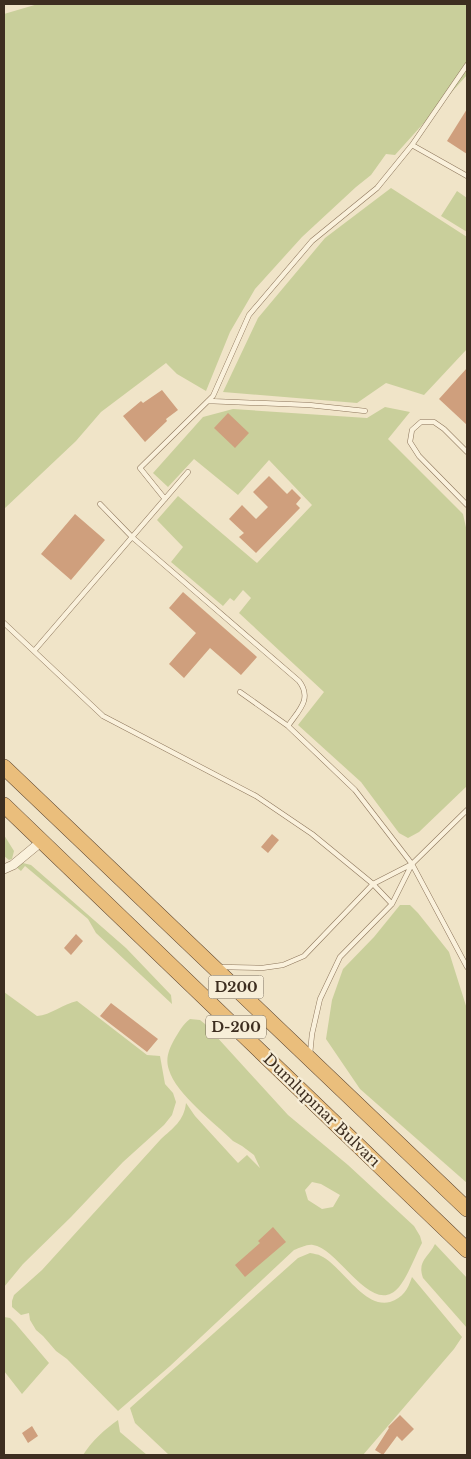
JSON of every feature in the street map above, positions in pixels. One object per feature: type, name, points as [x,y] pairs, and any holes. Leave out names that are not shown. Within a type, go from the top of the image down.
[{"type":"highway","name":"Dumlupınar Bulvarı","points":[[4,766],[467,1209]]},
{"type":"highway","name":"Dumlupınar Bulvarı","points":[[4,805],[467,1250]]},
{"type":"street","points":[[4,869],[42,841]]},
{"type":"lane","points":[[165,499],[140,468],[213,396],[248,316],[312,241],[377,188],[412,145],[467,65]]},
{"type":"lane","points":[[412,145],[467,176]]},
{"type":"lane","points":[[208,401],[309,405],[365,412]]},
{"type":"lane","points":[[467,452],[444,429],[434,422],[422,422],[412,430],[410,442],[419,456],[467,505]]},
{"type":"lane","points":[[34,651],[188,472]]},
{"type":"lane","points":[[100,504],[132,537],[300,681],[305,688],[305,702],[288,726]]},
{"type":"lane","points":[[4,623],[103,716],[256,796],[312,834],[372,884],[392,904]]},
{"type":"lane","points":[[240,692],[288,726],[354,790],[412,864],[467,967]]},
{"type":"lane","points":[[216,967],[262,968],[283,964],[304,956],[372,884],[412,864],[467,810]]},
{"type":"lane","points":[[310,1059],[312,1034],[320,1000],[340,957],[392,904],[412,864]]},
{"type":"green space","points":[[38,4],[467,4],[467,75],[395,155],[386,154],[371,175],[302,237],[255,289],[230,332],[206,391],[177,374],[166,363],[101,412],[76,441],[4,509],[4,14]]},
{"type":"green space","points":[[391,188],[467,237],[467,349],[424,395],[386,383],[357,403],[223,392],[258,318],[325,238]]},
{"type":"green space","points":[[457,191],[467,198],[467,232],[441,216]]},
{"type":"green space","points":[[385,407],[410,412],[388,439],[463,514],[467,532],[467,786],[419,832],[408,838],[399,833],[361,782],[298,725],[324,692],[239,613],[251,598],[243,590],[234,601],[230,598],[223,606],[171,562],[183,547],[157,520],[178,496],[257,563],[312,505],[269,460],[238,495],[194,459],[168,487],[153,473],[203,417],[233,409],[367,418]]},
{"type":"green space","points":[[4,835],[14,851],[12,859],[9,860],[4,856]]},
{"type":"green space","points":[[23,863],[31,865],[126,948],[171,995],[172,1004],[96,933],[88,919],[25,866],[21,871],[15,866]]},
{"type":"green space","points":[[400,905],[410,905],[449,952],[467,1009],[467,1183],[360,1089],[326,1039],[332,1000],[343,969],[374,937]]},
{"type":"green space","points":[[4,992],[37,1016],[47,1014],[77,1001],[147,1055],[160,1056],[165,1084],[173,1093],[176,1102],[172,1115],[164,1125],[123,1162],[23,1264],[4,1287]]},
{"type":"green space","points":[[190,1019],[200,1020],[205,1024],[288,1115],[348,1165],[414,1226],[422,1243],[399,1287],[389,1295],[378,1294],[367,1289],[323,1249],[311,1245],[294,1250],[170,1366],[118,1411],[36,1330],[30,1320],[29,1313],[21,1315],[12,1307],[12,1301],[14,1295],[42,1270],[161,1139],[177,1124],[183,1115],[186,1103],[195,1116],[238,1163],[247,1155],[260,1168],[254,1155],[233,1141],[207,1117],[179,1089],[173,1079],[167,1062],[168,1054],[174,1040]],"holes":[[[312,1182],[321,1184],[340,1195],[333,1207],[322,1209],[308,1200],[305,1190]]]},
{"type":"green space","points":[[435,1244],[467,1278],[467,1328],[423,1278],[422,1263]]},
{"type":"green space","points":[[310,1253],[320,1255],[329,1261],[362,1293],[380,1302],[390,1302],[402,1295],[412,1277],[462,1337],[454,1349],[363,1455],[169,1455],[135,1423],[130,1408],[298,1258]]},
{"type":"green space","points":[[4,1317],[10,1318],[15,1323],[49,1363],[22,1394],[4,1371]]},
{"type":"green space","points":[[118,1420],[120,1432],[147,1455],[83,1455],[108,1427]]},
{"type":"building","points":[[467,109],[467,154],[447,141]]},
{"type":"building","points":[[467,368],[467,425],[439,399]]},
{"type":"building","points":[[162,390],[178,410],[166,419],[167,421],[145,442],[123,416],[141,401],[143,403]]},
{"type":"building","points":[[228,413],[249,433],[235,448],[214,428]]},
{"type":"building","points":[[269,476],[287,494],[292,489],[301,498],[296,504],[300,508],[256,553],[239,537],[244,533],[229,519],[242,505],[256,519],[268,507],[253,492]]},
{"type":"building","points":[[75,514],[105,540],[71,580],[41,554]]},
{"type":"building","points":[[183,592],[257,657],[241,675],[210,648],[184,678],[169,664],[196,633],[169,608]]},
{"type":"building","points":[[272,834],[279,840],[268,853],[261,847]]},
{"type":"building","points":[[76,934],[83,941],[71,955],[64,948]]},
{"type":"building","points":[[111,1003],[158,1039],[147,1052],[100,1016]]},
{"type":"building","points":[[273,1227],[286,1242],[245,1277],[235,1265],[260,1243],[258,1241]]},
{"type":"building","points":[[400,1415],[414,1429],[402,1441],[397,1436],[383,1455],[375,1450],[388,1427]]},
{"type":"building","points":[[32,1426],[38,1436],[28,1443],[22,1433]]}]
